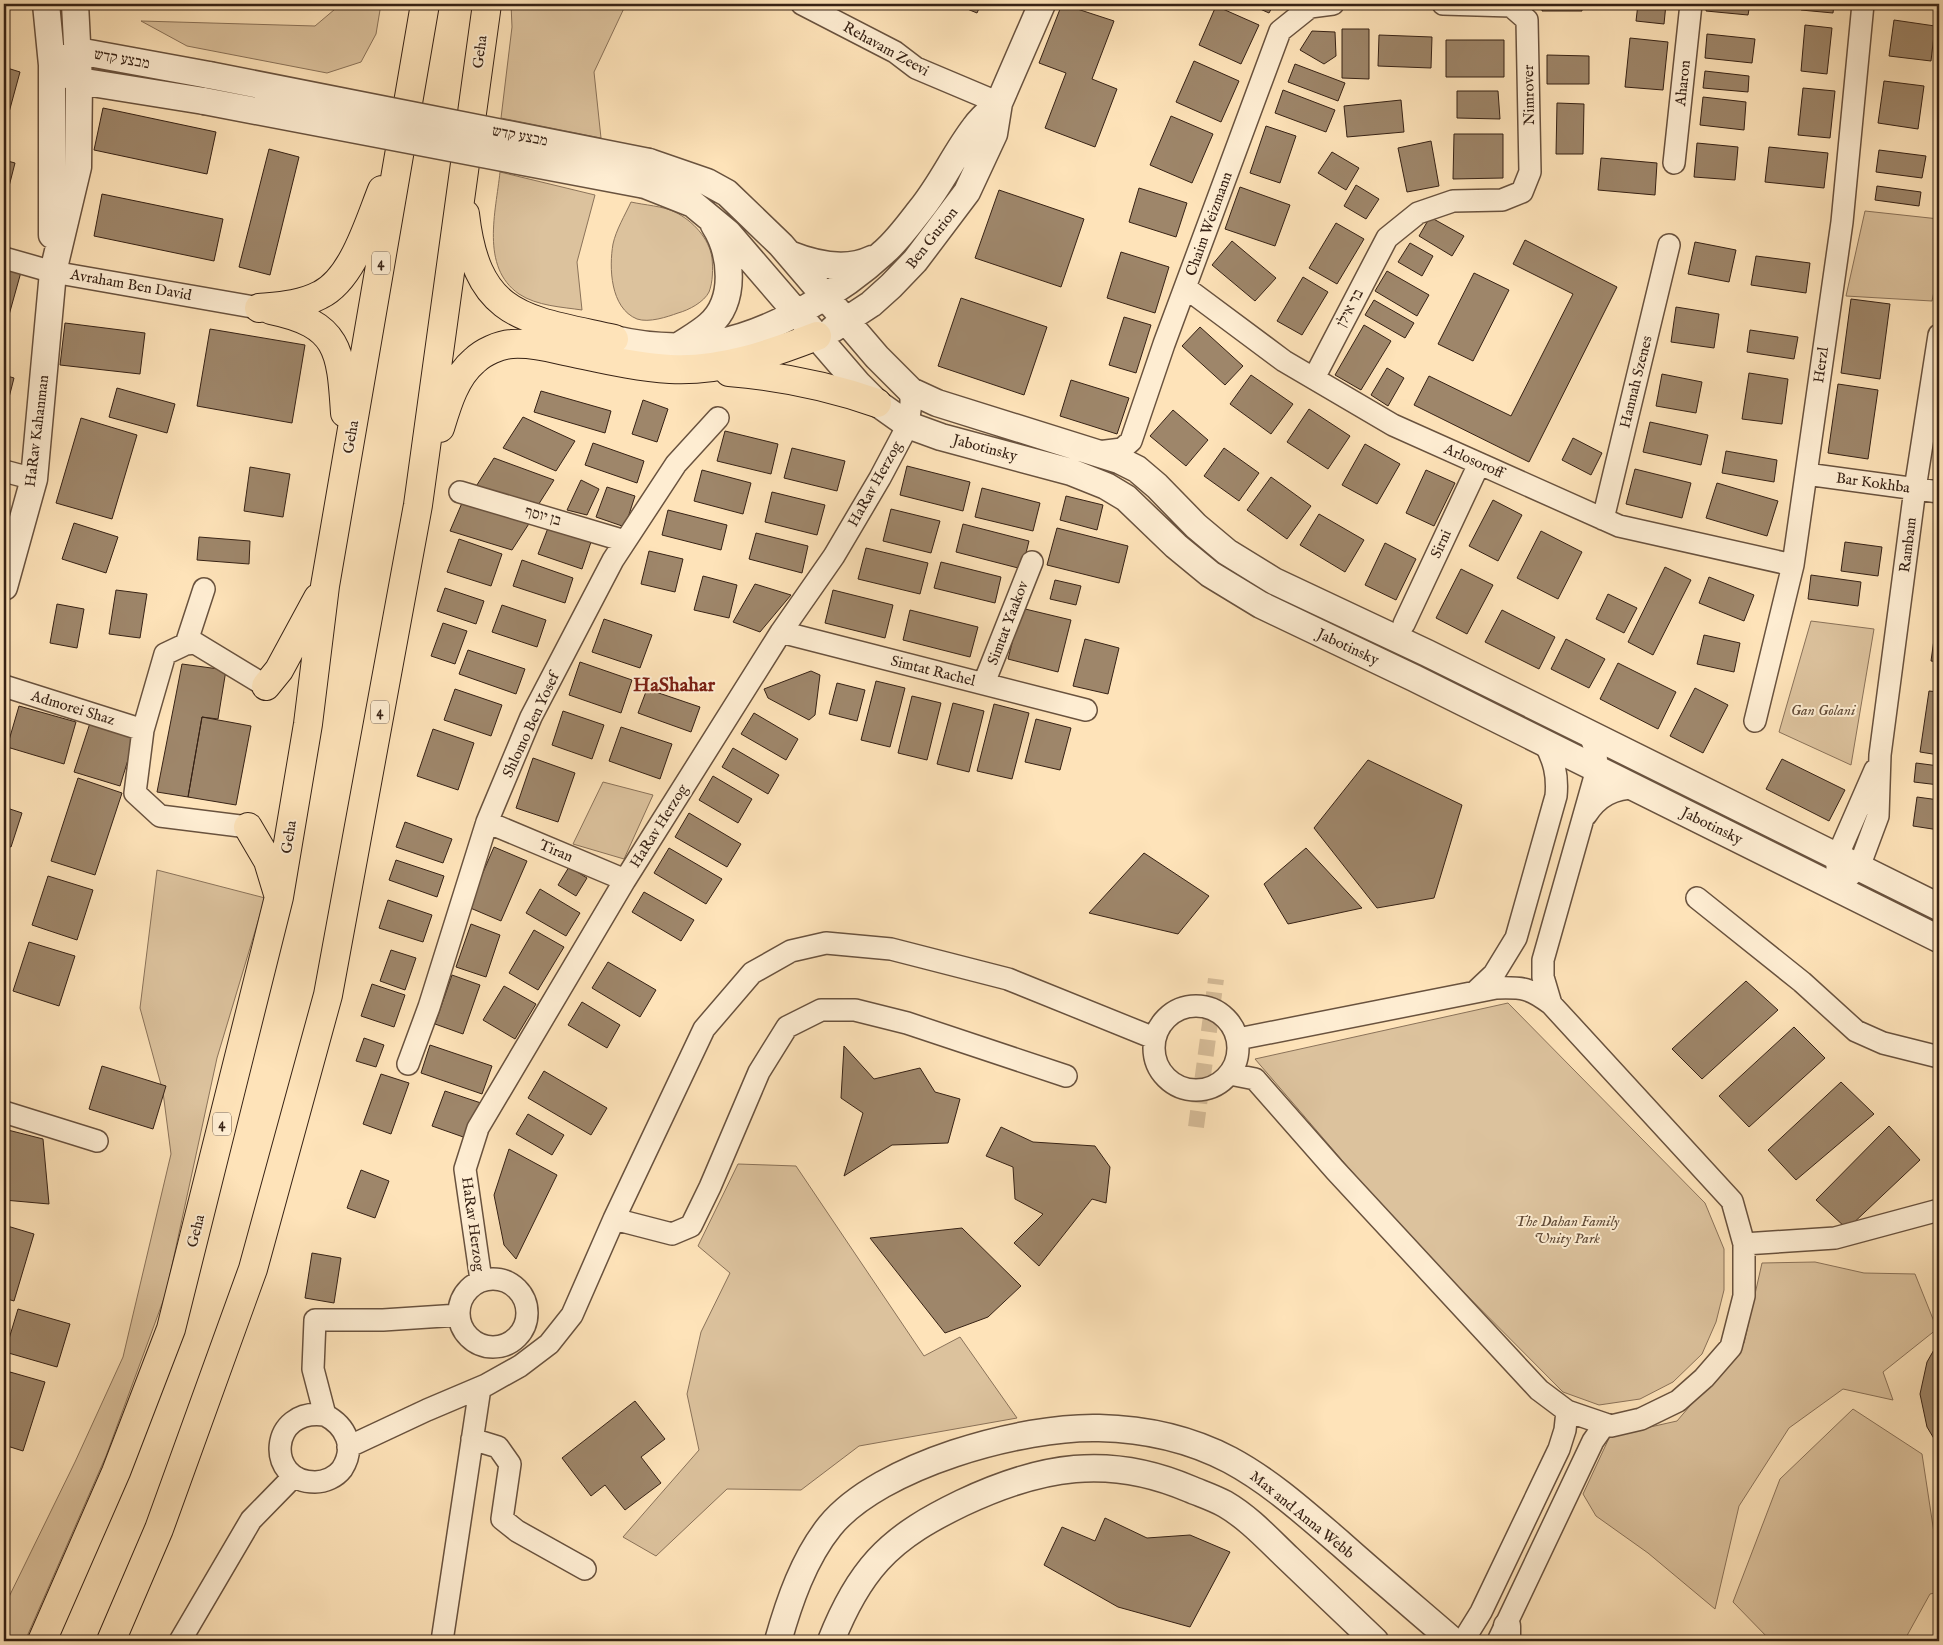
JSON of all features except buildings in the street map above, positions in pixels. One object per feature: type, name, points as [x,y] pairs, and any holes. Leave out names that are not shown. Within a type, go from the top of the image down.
[{"type":"highway","name":"Geha","points":[[42,1641],[116,1472],[171,1330],[279,896],[308,724],[325,586],[425,4]]},
{"type":"highway","name":"Geha","points":[[111,1641],[159,1528],[253,1269],[328,994],[418,506],[487,4]]},
{"type":"highway","points":[[260,308],[303,302],[322,295],[344,272],[357,251],[401,145]]},
{"type":"highway","points":[[462,179],[468,236],[473,258],[493,296],[532,320],[614,339]]},
{"type":"highway","points":[[260,308],[304,319],[322,329],[334,343],[338,355],[346,431],[343,486]]},
{"type":"highway","points":[[682,358],[707,368],[745,361],[817,336]]},
{"type":"highway","points":[[418,506],[448,402],[461,378],[473,361],[489,351],[510,344],[532,344],[636,365],[682,358],[847,392],[877,403]]},
{"type":"highway","points":[[266,686],[279,670],[325,586]]},
{"type":"highway","points":[[248,827],[268,861],[279,896]]},
{"type":"street","name":"HaRav Kahanman","points":[[4,587],[34,479],[53,272],[51,175],[52,65],[46,4]]},
{"type":"street","name":"HaRav Kahanman","points":[[53,272],[78,166],[79,81],[75,4]]},
{"type":"street","name":"Rehavam Zeevi","points":[[802,4],[894,52],[916,68],[999,103]]},
{"type":"street","name":"Ben Gurion","points":[[817,336],[847,321],[871,304],[915,261],[967,192],[994,134],[999,103],[1042,4]]},
{"type":"street","name":"Chaim Weizmann","points":[[1098,452],[1122,449],[1131,441],[1280,31],[1310,7],[1333,4]]},
{"type":"street","points":[[1443,4],[1511,5]]},
{"type":"street","name":"Aharon","points":[[1674,162],[1691,4]]},
{"type":"street","name":"Herzl","points":[[1755,721],[1792,565],[1806,474],[1842,222],[1863,4]]},
{"type":"street","name":"Nimrover","points":[[1387,238],[1418,213],[1453,201],[1502,200],[1522,192],[1530,172],[1527,20],[1511,5]]},
{"type":"street","name":"מבצע קדש","points":[[52,65],[78,51],[209,75],[647,174],[709,216],[744,248],[796,314]]},
{"type":"street","name":"מבצע קדש","points":[[52,65],[79,81],[647,174],[700,179],[727,193],[751,214],[826,296]]},
{"type":"street","name":"Ben Gurion","points":[[614,339],[682,358],[796,314],[826,296],[886,251],[922,208],[975,125],[999,103]]},
{"type":"street","points":[[682,358],[720,310],[727,292],[730,272],[727,251],[709,216]]},
{"type":"street","name":"בר אילן","points":[[1314,378],[1387,238]]},
{"type":"street","name":"Hannah Szenes","points":[[1603,519],[1670,245]]},
{"type":"street","points":[[786,253],[825,265],[842,265],[868,260],[886,251]]},
{"type":"street","name":"Avraham Ben David","points":[[4,258],[53,272],[260,308]]},
{"type":"street","name":"Arlosoroff","points":[[1186,288],[1284,361],[1393,426],[1618,526],[1792,565]]},
{"type":"street","name":"Jabotinsky","points":[[826,296],[876,357],[911,391],[937,403],[1098,452],[1137,469],[1157,486],[1196,526],[1228,552],[1274,581],[1426,653],[1939,907]]},
{"type":"street","points":[[871,304],[871,328],[876,357]]},
{"type":"street","name":"Jabotinsky","points":[[796,314],[877,403],[908,424],[941,437],[1071,472],[1106,486],[1126,498],[1151,524],[1210,574],[1261,605],[1544,742],[1939,939]]},
{"type":"street","name":"Rambam","points":[[1837,888],[1848,862],[1878,816],[1880,756],[1915,489],[1939,335]]},
{"type":"street","name":"HaRav Herzog","points":[[481,1280],[465,1168],[478,1128],[625,880],[781,632],[834,556],[880,478],[908,424],[911,391]]},
{"type":"street","name":"Shlomo Ben Yosef","points":[[408,1064],[429,1007],[487,822],[531,717],[603,578],[626,541],[676,464],[718,418]]},
{"type":"street","name":"Sirni","points":[[1404,624],[1479,464]]},
{"type":"street","points":[[4,471],[34,479]]},
{"type":"street","name":"Bar Kokhba","points":[[1806,474],[1939,492]]},
{"type":"street","name":"בן יוסף","points":[[460,492],[626,541]]},
{"type":"street","name":"Simtat Yaakov","points":[[984,684],[1032,562]]},
{"type":"street","points":[[186,644],[204,589]]},
{"type":"street","name":"Simtat Rachel","points":[[781,632],[1086,710]]},
{"type":"street","points":[[248,827],[160,816],[135,793],[143,730],[166,654],[186,644],[195,643],[266,686]]},
{"type":"street","name":"Admorei Shaz","points":[[4,686],[143,730]]},
{"type":"street","points":[[1552,1004],[1543,977],[1543,960],[1597,769],[1596,752],[1590,735]]},
{"type":"street","points":[[1475,992],[1494,974],[1516,938],[1556,796],[1558,780],[1556,769],[1544,742]]},
{"type":"street","points":[[1582,822],[1591,808],[1607,794],[1618,790],[1636,788]]},
{"type":"street","name":"Tiran","points":[[487,822],[625,880]]},
{"type":"street","points":[[1697,898],[1802,982],[1856,1032],[1883,1043],[1939,1057]]},
{"type":"street","points":[[348,1447],[427,1410],[480,1388],[520,1366],[549,1344],[572,1315],[614,1219],[704,1029],[752,972],[791,951],[826,943],[891,949],[1008,979],[1154,1038]]},
{"type":"street","points":[[1230,1074],[1255,1079],[1335,1170],[1538,1390],[1567,1411],[1611,1426],[1641,1419],[1678,1401],[1704,1378],[1731,1347],[1744,1296],[1744,1244],[1732,1201],[1552,1004],[1534,991],[1516,987],[1475,992],[1238,1039]]},
{"type":"street","points":[[1197,1005],[1219,1011],[1228,1019],[1238,1039],[1239,1051],[1230,1074],[1219,1084],[1206,1089],[1192,1090],[1178,1086],[1166,1078],[1158,1066],[1153,1052],[1154,1038],[1158,1027],[1174,1011],[1197,1005]]},
{"type":"street","points":[[614,1219],[672,1234],[691,1226],[710,1187],[759,1072],[787,1027],[821,1010],[855,1010],[908,1023],[1066,1076]]},
{"type":"street","points":[[4,1112],[96,1141]]},
{"type":"street","points":[[1744,1244],[1835,1238],[1939,1210]]},
{"type":"street","points":[[492,1278],[504,1280],[514,1285],[522,1293],[527,1304],[528,1315],[525,1326],[519,1336],[510,1343],[499,1347],[488,1347],[477,1343],[467,1335],[461,1325],[459,1315],[460,1304],[464,1294],[481,1280],[492,1278]]},
{"type":"street","points":[[325,1415],[313,1369],[315,1320],[383,1320],[459,1315]]},
{"type":"street","points":[[442,1641],[480,1388]]},
{"type":"street","points":[[1462,1641],[1481,1612],[1559,1449],[1565,1430],[1567,1411]]},
{"type":"street","points":[[313,1414],[325,1415],[335,1420],[343,1429],[348,1447],[346,1462],[340,1471],[331,1478],[320,1482],[309,1482],[294,1476],[282,1461],[280,1450],[285,1429],[302,1416],[313,1414]]},
{"type":"street","points":[[1504,1636],[1594,1441],[1605,1424]]},
{"type":"street","name":"Max and Anna Webb","points":[[778,1641],[793,1595],[820,1541],[838,1518],[856,1502],[912,1469],[978,1447],[1033,1434],[1096,1428],[1159,1435],[1196,1444],[1257,1476],[1308,1516],[1454,1641]]},
{"type":"street","points":[[472,1439],[498,1447],[510,1464],[502,1519],[517,1531],[585,1569]]},
{"type":"street","points":[[831,1641],[862,1581],[880,1559],[911,1530],[934,1516],[994,1488],[1031,1477],[1079,1468],[1112,1468],[1141,1473],[1176,1483],[1224,1504],[1250,1522],[1375,1641]]},
{"type":"street","points":[[180,1641],[251,1520],[294,1476]]},
{"type":"green space","points":[[341,4],[381,4],[376,34],[361,62],[327,73],[187,46],[141,21],[315,26]]},
{"type":"green space","points":[[511,4],[626,4],[594,72],[601,138],[501,118],[512,27]]},
{"type":"green space","points":[[500,172],[595,195],[577,262],[582,310],[534,301],[519,294],[507,283],[499,269],[493,238]]},
{"type":"green space","points":[[631,202],[675,212],[694,225],[704,237],[712,258],[713,271],[709,292],[696,305],[669,316],[647,320],[637,319],[628,314],[621,306],[613,286],[612,253],[616,233]]},
{"type":"green space","points":[[1865,211],[1939,219],[1939,267],[1932,301],[1846,296]]},
{"type":"green space","name":"Gan Golani","points":[[1811,621],[1874,629],[1851,765],[1779,732]]},
{"type":"green space","points":[[603,782],[653,795],[624,859],[573,844]]},
{"type":"green space","points":[[157,870],[265,898],[217,1058],[166,1293],[106,1456],[25,1641],[4,1641],[4,1607],[75,1462],[123,1357],[171,1154],[163,1092],[140,1008]]},
{"type":"green space","name":"The Dahan Family Unity Park","points":[[1508,1003],[1705,1203],[1724,1249],[1724,1290],[1716,1322],[1702,1354],[1673,1382],[1640,1399],[1599,1405],[1563,1392],[1403,1231],[1255,1059]]},
{"type":"green space","points":[[738,1164],[796,1166],[924,1356],[960,1337],[1017,1418],[859,1446],[801,1490],[727,1489],[656,1556],[623,1537],[699,1450],[687,1394],[701,1332],[730,1273],[698,1246]]},
{"type":"green space","points":[[1815,1262],[1864,1273],[1915,1274],[1937,1329],[1883,1372],[1893,1400],[1843,1389],[1789,1428],[1739,1506],[1715,1609],[1648,1553],[1596,1516],[1583,1494],[1610,1436],[1677,1421],[1744,1343],[1762,1263]]},
{"type":"green space","points":[[1853,1409],[1922,1454],[1936,1546],[1939,1547],[1939,1592],[1930,1594],[1904,1641],[1771,1641],[1733,1602],[1780,1479]]},
{"type":"tunnel","points":[[1196,1127],[1216,979]]},
{"type":"district","name":"HaShahar","points":[[674,685]]}]
